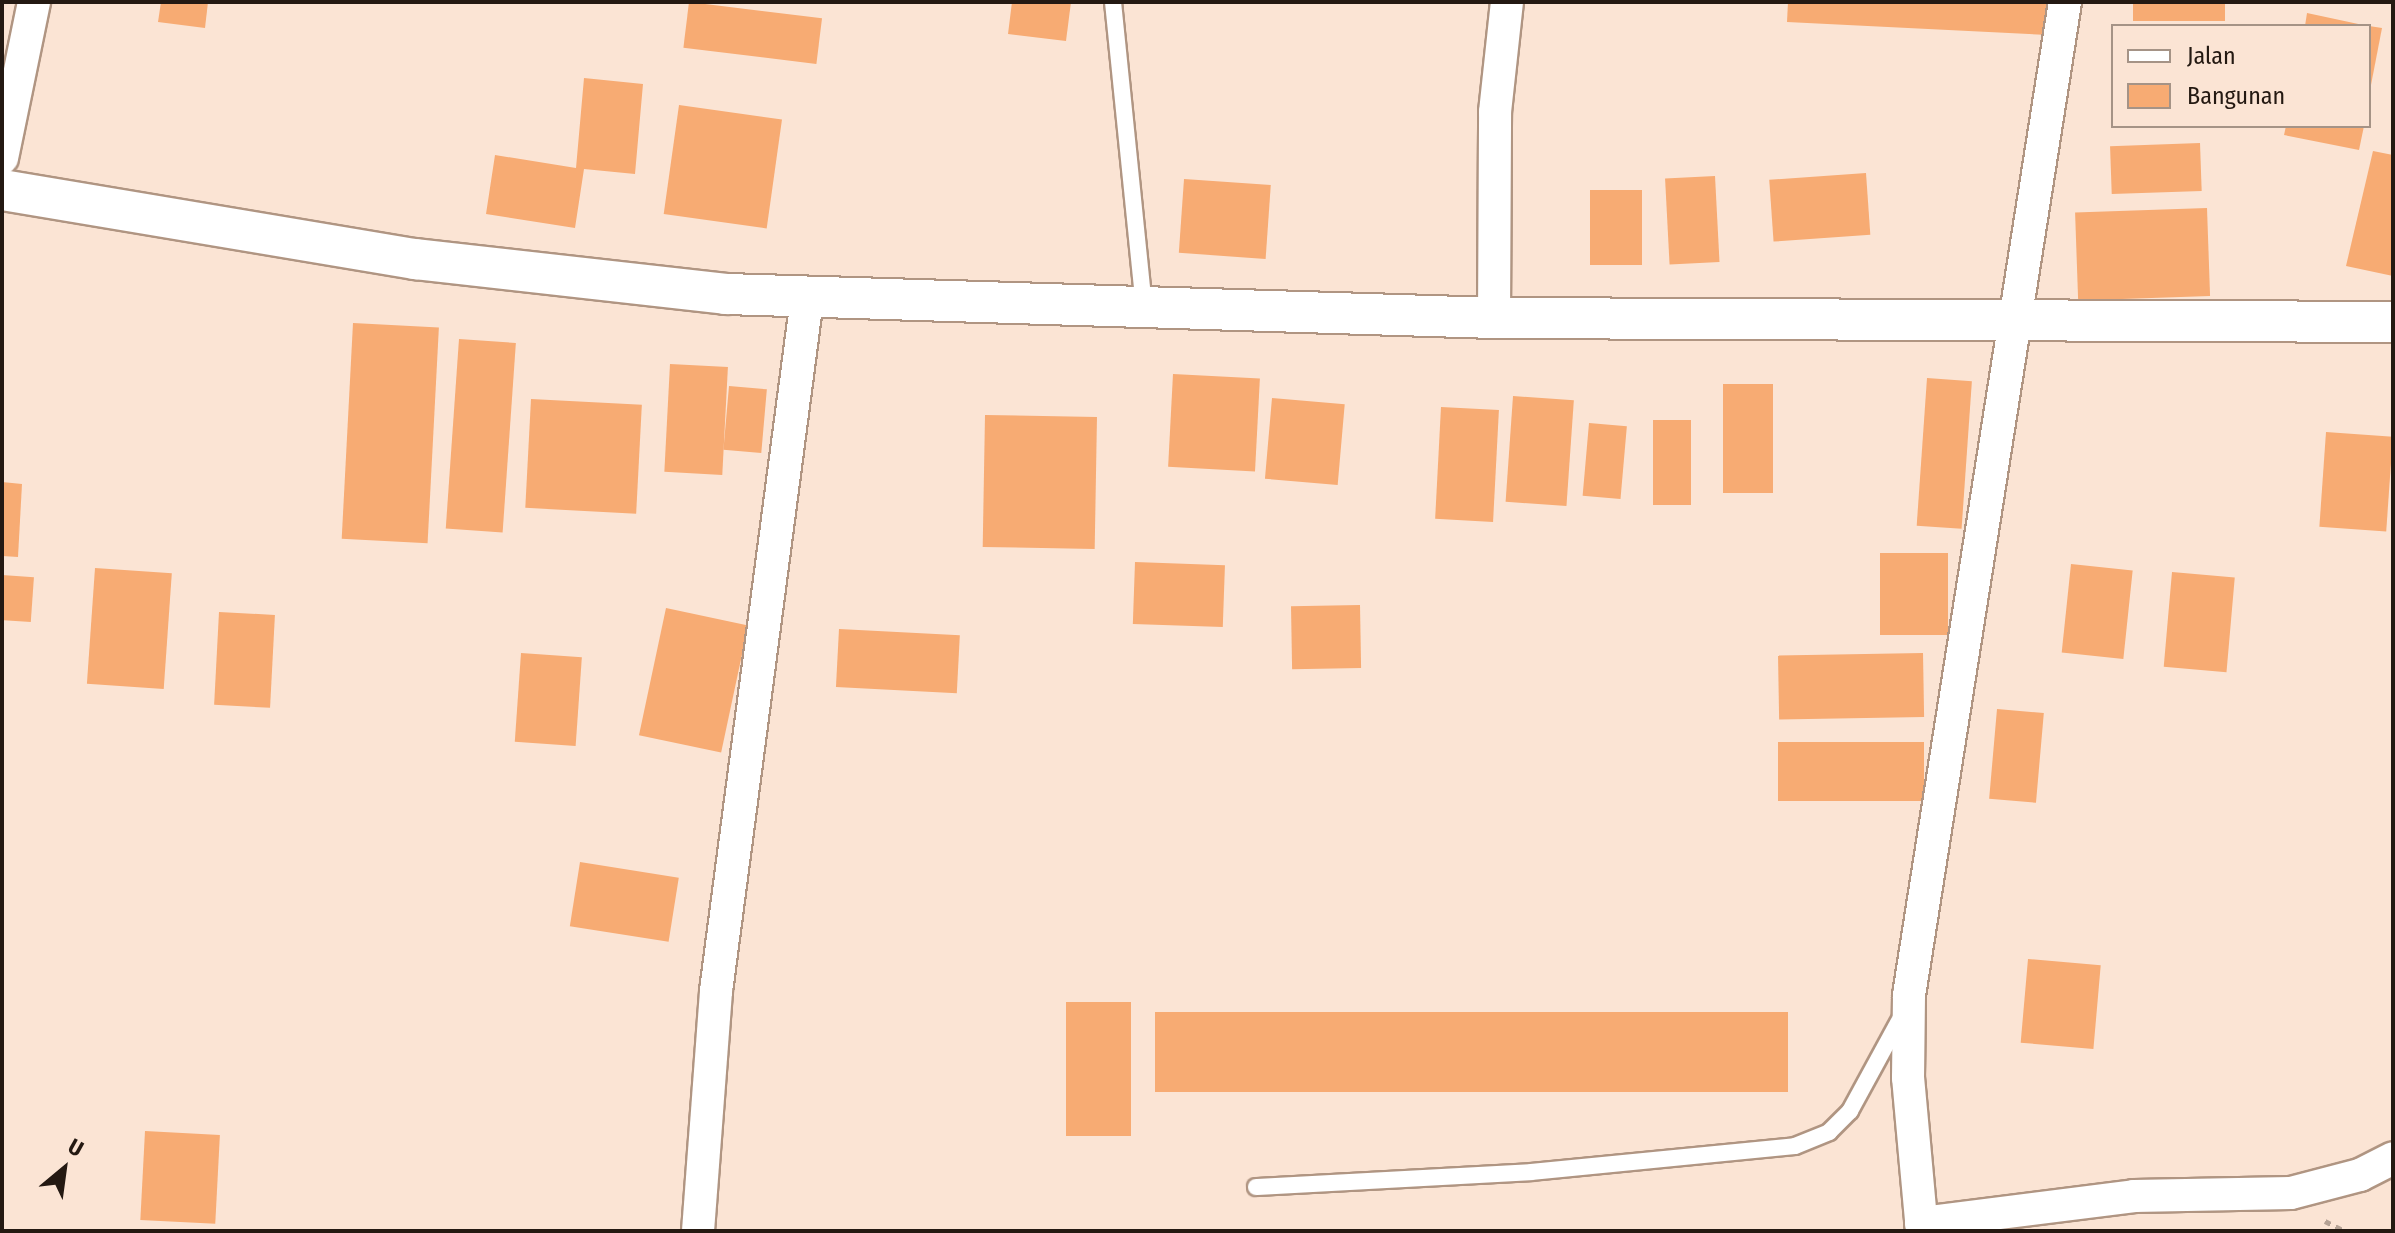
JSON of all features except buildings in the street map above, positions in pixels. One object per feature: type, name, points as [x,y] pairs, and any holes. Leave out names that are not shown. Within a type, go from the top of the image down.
[{"type":"street","points":[[2,158],[34,2]]},
{"type":"street","points":[[1494,318],[1495,112],[1507,2]]},
{"type":"street","points":[[2065,2],[2012,316],[1909,995],[1908,1078],[1922,1227],[2134,1196],[2291,1193],[2360,1175],[2393,1158]]},
{"type":"street","points":[[2,190],[416,259],[807,299],[1494,318],[2012,316],[2393,322]]},
{"type":"street","points":[[698,1231],[716,991],[807,299]]},
{"type":"lane","points":[[1113,2],[1144,309]]},
{"type":"lane","points":[[1256,1187],[1714,1159],[1795,1146],[1829,1132],[1850,1111],[1889,1047],[1909,995]]}]
